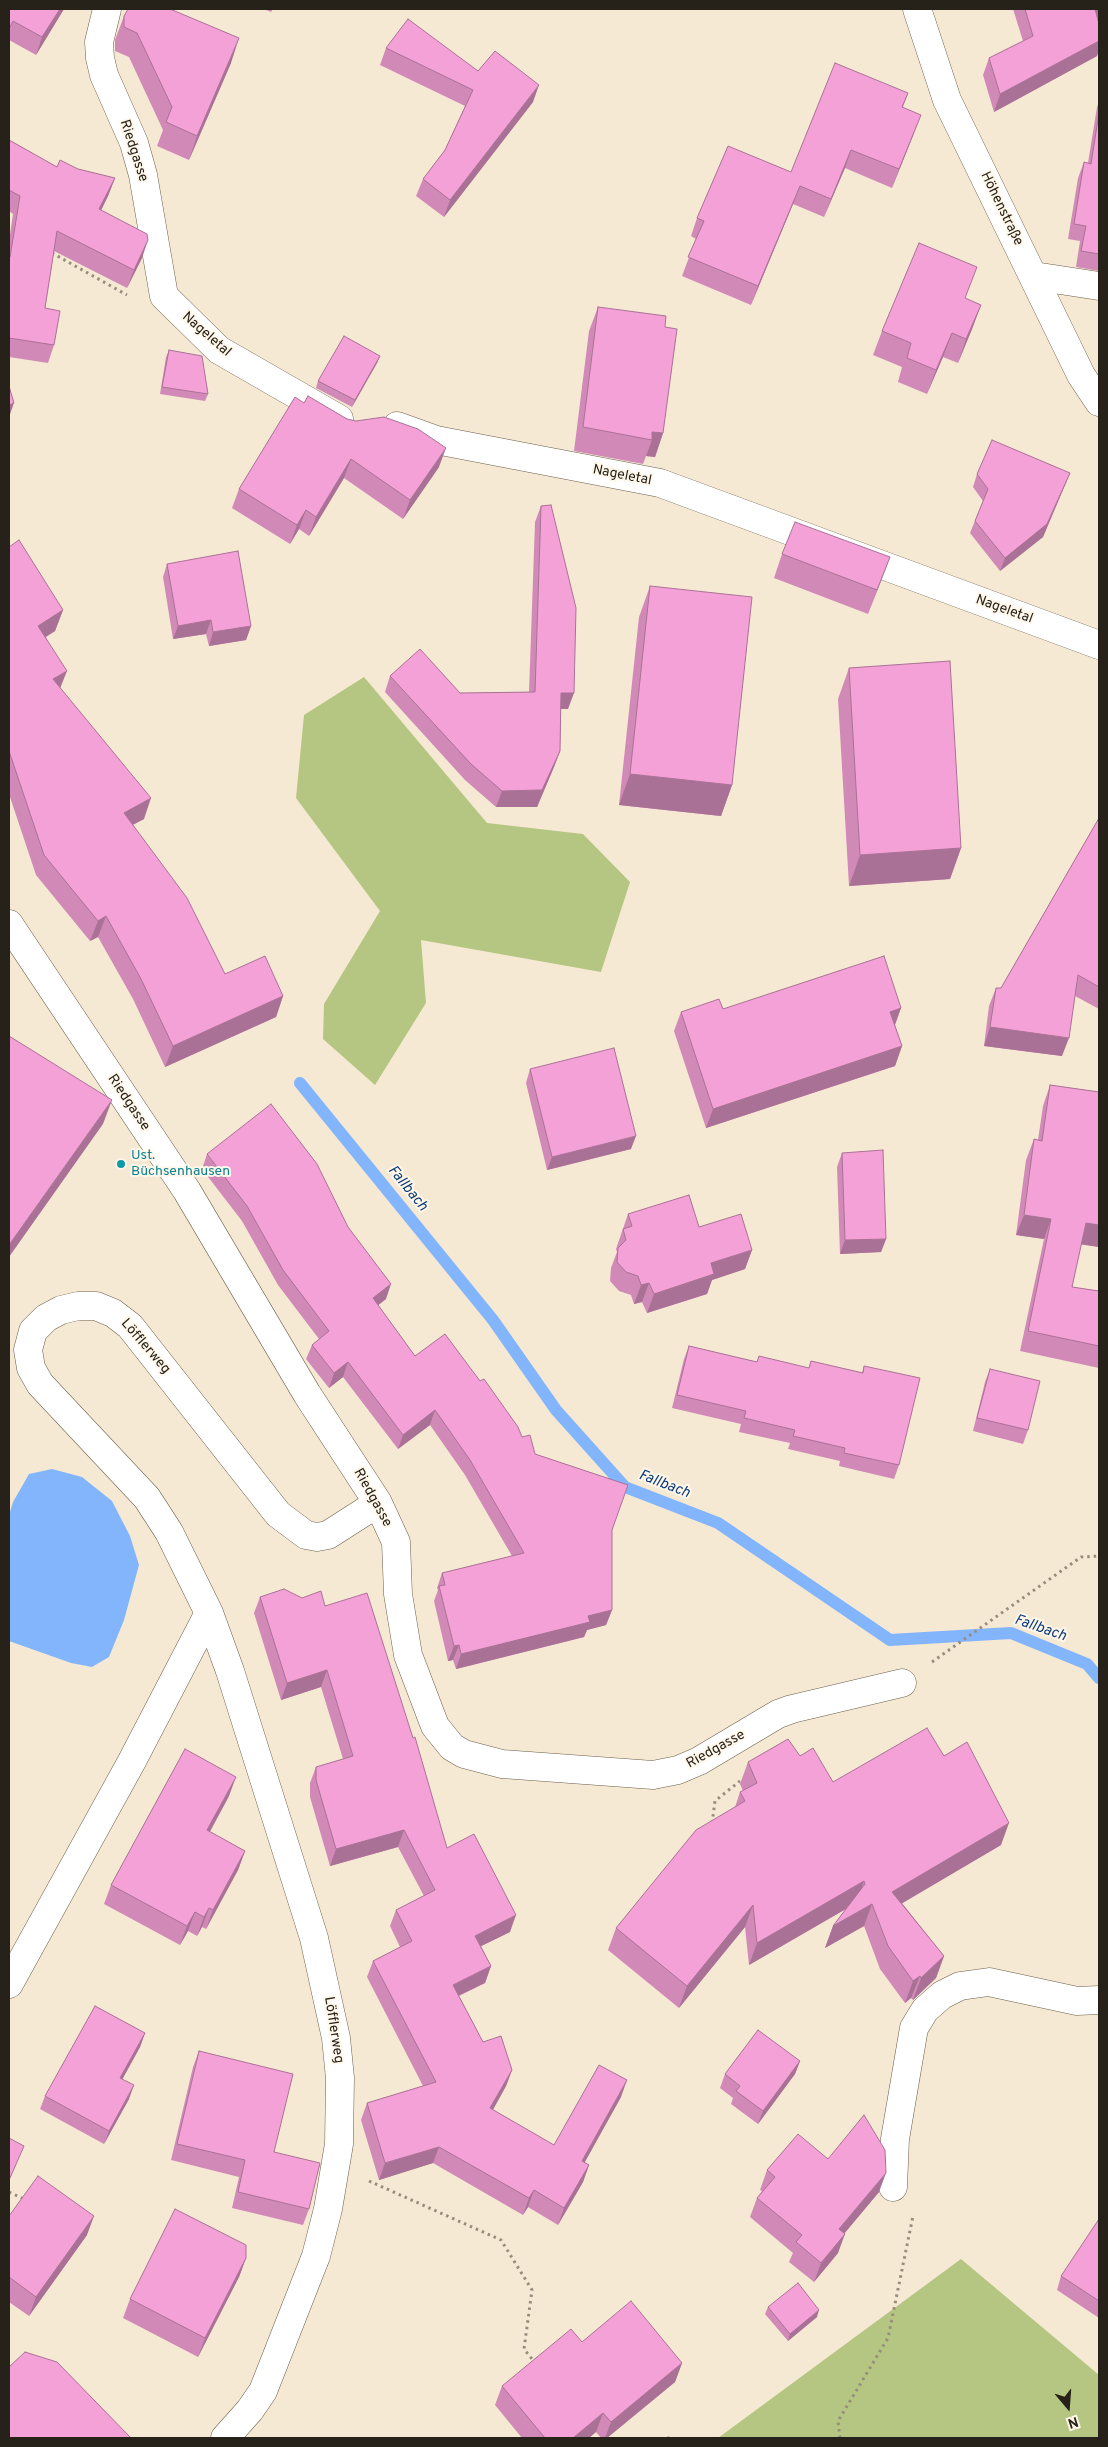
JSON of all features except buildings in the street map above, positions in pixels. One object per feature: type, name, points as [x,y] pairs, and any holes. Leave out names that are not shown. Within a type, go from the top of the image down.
[{"type":"street","name":"Riedgasse","points":[[107,9],[99,42],[100,58],[104,75],[134,143],[143,175],[164,296]]},
{"type":"street","name":"Höhenstraße","points":[[917,9],[947,100],[1081,375],[1099,402]]},
{"type":"street","points":[[1034,276],[1099,286]]},
{"type":"street","name":"Nageletal","points":[[164,296],[219,350],[347,424],[379,420],[436,440],[660,483],[1097,644]]},
{"type":"street","name":"Riedgasse","points":[[9,924],[187,1191],[307,1394],[378,1502],[396,1542],[398,1594],[408,1654],[435,1726],[452,1747],[464,1754],[502,1764],[653,1775],[678,1770],[699,1762],[778,1714],[792,1708],[902,1683]]},
{"type":"street","name":"Löfflerweg","points":[[225,2438],[250,2410],[263,2391],[284,2342],[316,2256],[328,2209],[339,2144],[340,2078],[336,2038],[314,1938],[230,1671],[208,1613],[169,1532],[147,1498],[40,1384],[31,1368],[28,1350],[33,1331],[46,1318],[61,1310],[78,1306],[96,1306],[113,1313],[130,1326],[278,1514],[306,1535],[317,1537],[328,1534],[378,1502]]},
{"type":"street","points":[[9,1984],[132,1761],[208,1613]]},
{"type":"street","points":[[893,2187],[895,2139],[914,2028],[925,2010],[942,1995],[960,1986],[989,1982],[1078,2001],[1099,2000]]},
{"type":"street","points":[[237,2438],[250,2410]]},
{"type":"path","points":[[51,253],[131,297]]},
{"type":"path","points":[[902,1683],[1080,1557],[1099,1556]]},
{"type":"path","points":[[710,1830],[715,1801],[744,1778]]},
{"type":"path","points":[[336,2166],[501,2240],[532,2290],[524,2349],[542,2372]]},
{"type":"path","points":[[840,2438],[838,2421],[888,2338],[914,2209],[893,2187]]},
{"type":"path","points":[[9,2192],[27,2200]]},
{"type":"path","points":[[667,2438],[673,2438]]},
{"type":"green space","points":[[364,677],[487,823],[583,834],[630,882],[601,972],[421,940],[426,1003],[375,1085],[323,1039],[324,1004],[380,911],[296,798],[304,715]]},
{"type":"green space","points":[[961,2259],[1099,2375],[1099,2438],[718,2438]]},
{"type":"water","points":[[52,1469],[82,1477],[112,1501],[130,1536],[139,1565],[124,1620],[109,1657],[92,1667],[71,1663],[9,1641],[9,1515],[13,1502],[29,1474]]},
{"type":"waterway","name":"Fallbach","points":[[300,1083],[493,1320],[556,1410],[625,1487],[718,1523],[890,1640],[1011,1633],[1087,1664],[1099,1678]]},
{"type":"place","name":"Ust. Büchsenhausen","points":[[121,1164]]}]
